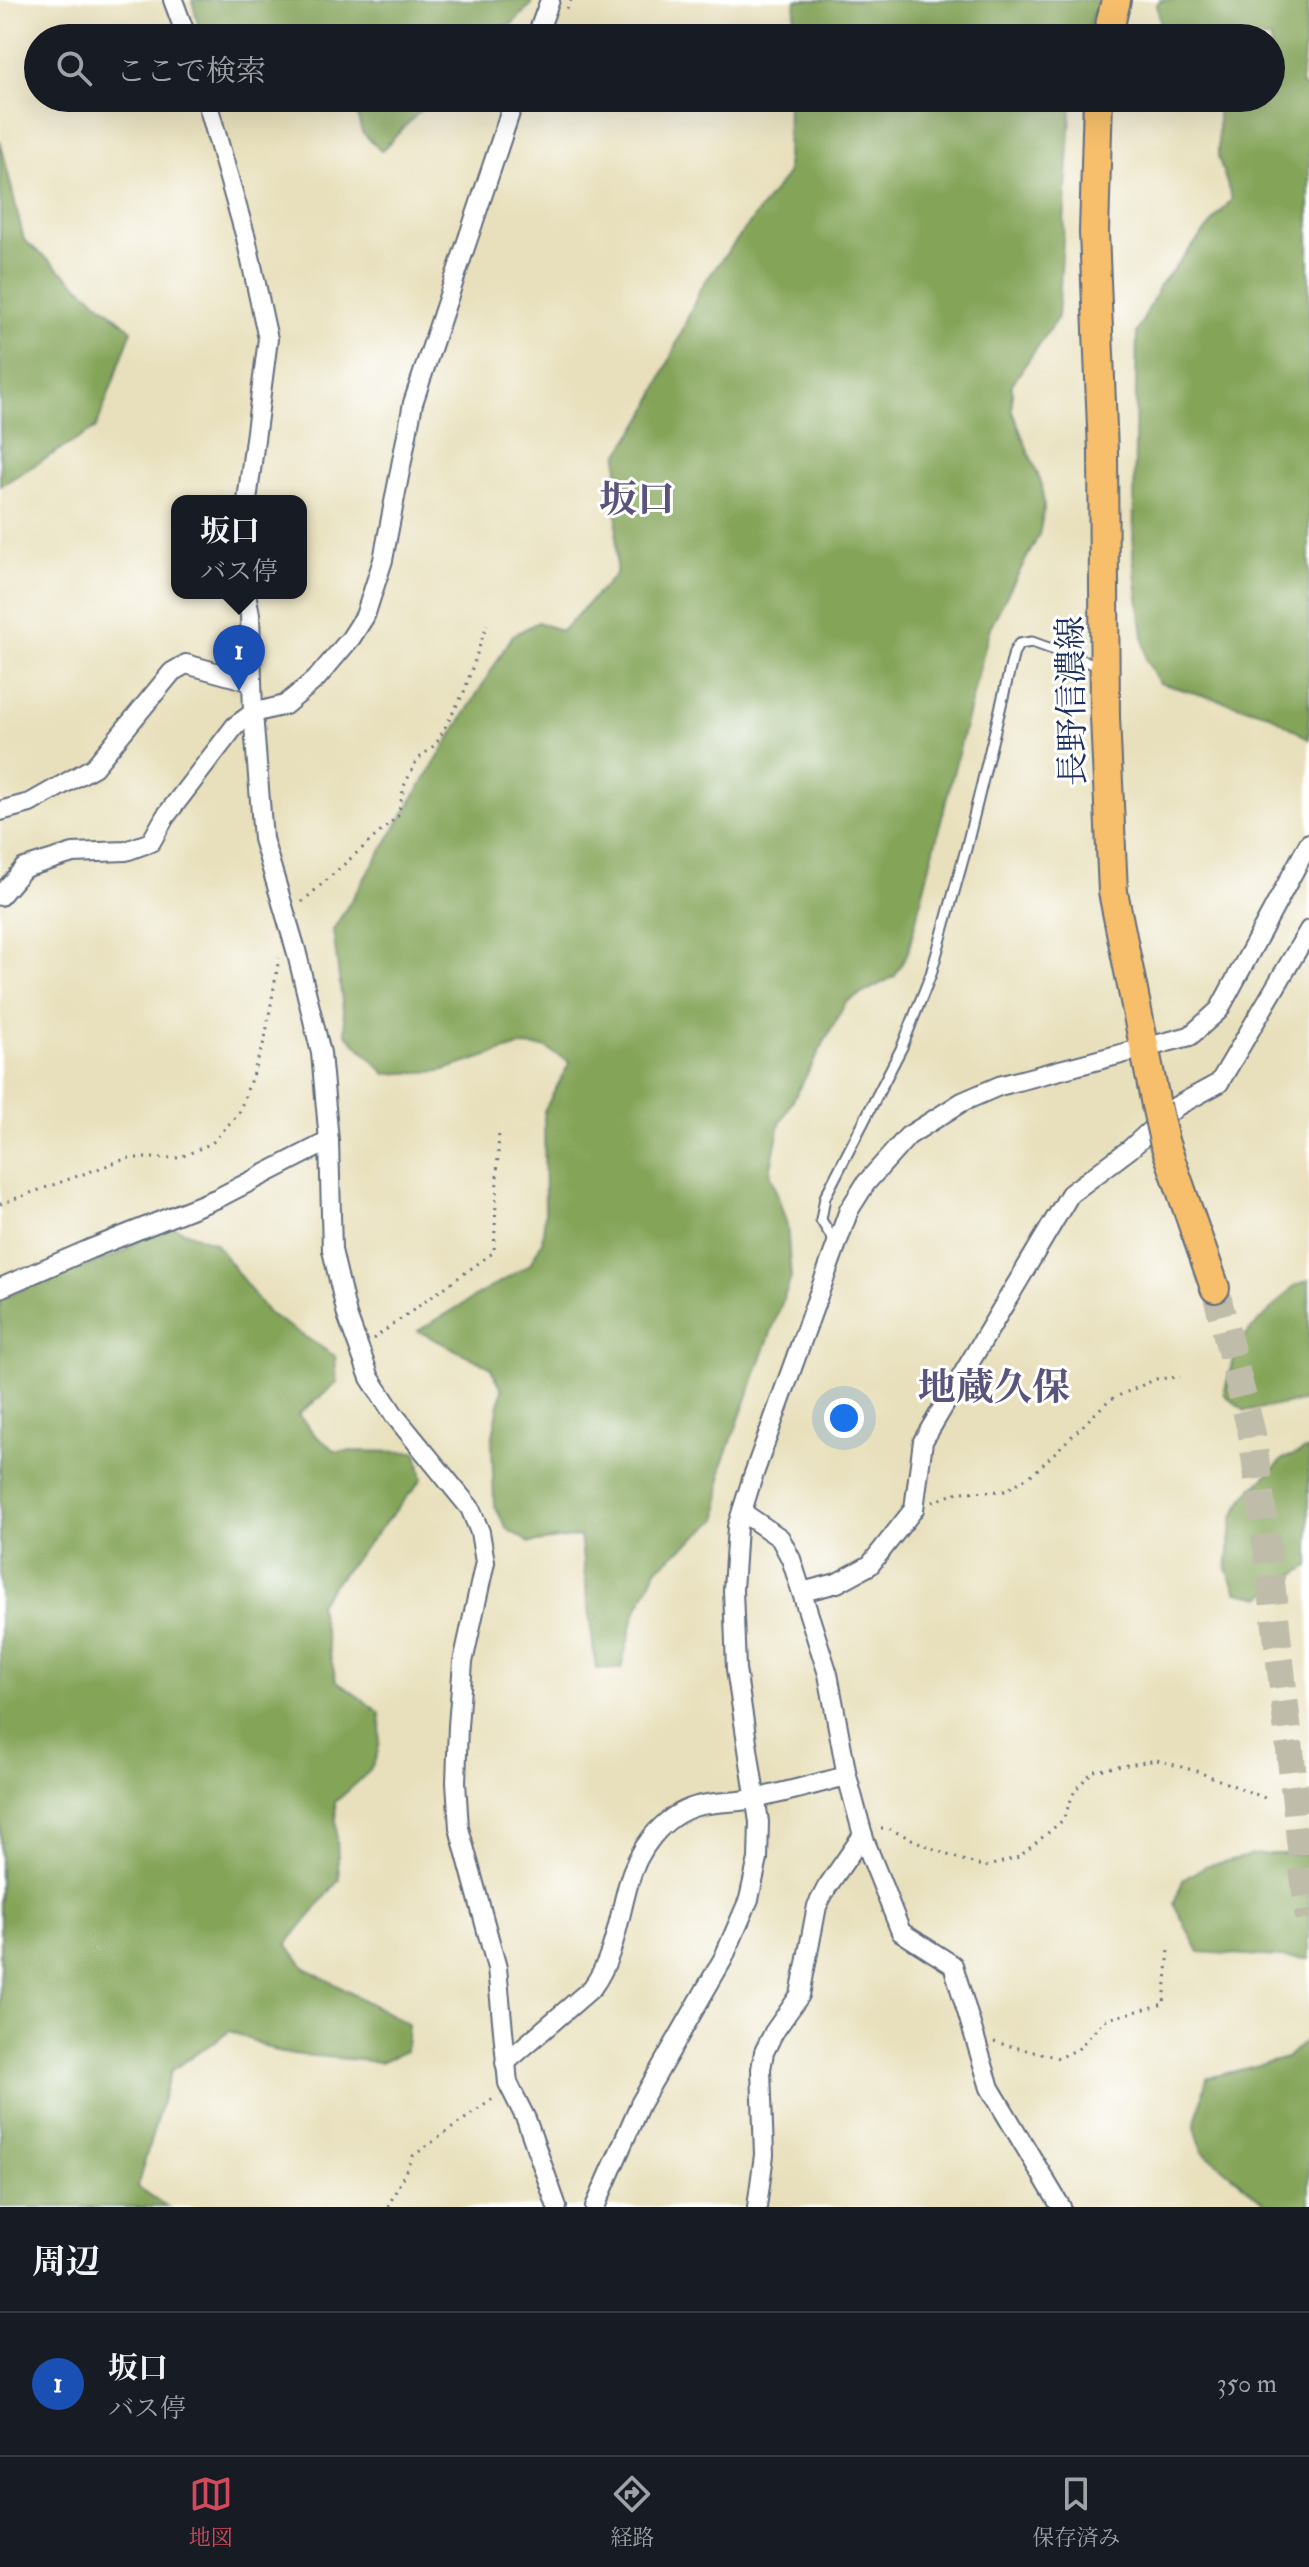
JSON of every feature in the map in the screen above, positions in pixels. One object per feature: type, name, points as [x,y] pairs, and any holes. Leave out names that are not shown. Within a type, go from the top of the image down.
[{"type":"main road","points":[[1110,24],[1116,0]]},
{"type":"main road","name":"長野信濃線","points":[[1097,112],[1094,232],[1103,452],[1105,668],[1113,892],[1164,1141],[1215,1288]]},
{"type":"street","points":[[173,0],[182,24]]},
{"type":"street","points":[[541,24],[550,0]]},
{"type":"street","points":[[210,112],[246,238],[268,339],[248,495]]},
{"type":"street","points":[[0,896],[24,868],[73,853],[126,851],[151,842],[165,817],[235,726],[253,713],[285,705],[317,678],[351,638],[365,616],[383,560],[413,403],[510,112]]},
{"type":"street","points":[[247,599],[263,839],[321,1053],[329,1141],[332,1250],[347,1315],[370,1378],[395,1416],[470,1508],[480,1532],[485,1562],[463,1662],[456,1782],[459,1828],[497,1968],[510,2087],[526,2119],[557,2207]]},
{"type":"street","points":[[0,811],[30,803],[94,767],[172,672],[186,664],[252,682]]},
{"type":"street","points":[[595,2207],[640,2104],[723,1959],[749,1899],[758,1859],[759,1822],[736,1669],[733,1590],[737,1527],[849,1210],[866,1183],[908,1136],[962,1102],[999,1086],[1190,1036],[1219,1010],[1309,843]]},
{"type":"street","points":[[802,1592],[837,1583],[870,1565],[914,1509],[923,1441],[1070,1194],[1130,1149],[1177,1106],[1219,1083],[1309,930]]},
{"type":"street","points":[[0,1288],[218,1198],[329,1141]]},
{"type":"street","points":[[742,1512],[780,1538],[791,1559],[828,1674],[847,1776],[862,1832],[901,1932],[953,1965],[990,2088],[1061,2207]]},
{"type":"street","points":[[505,2063],[592,1988],[602,1975],[616,1938],[638,1857],[668,1820],[696,1807],[756,1799],[847,1776]]},
{"type":"street","points":[[757,2207],[764,2155],[761,2069],[764,2052],[800,1995],[817,1906],[862,1832]]},
{"type":"lane","points":[[836,1244],[821,1220],[825,1197],[902,1047],[931,974],[966,849],[1014,652],[1019,644],[1032,642],[1105,668]]},
{"type":"path","points":[[0,1204],[128,1158],[179,1158],[212,1143],[239,1113],[265,1039],[286,916],[398,816],[404,786],[417,760],[436,744],[464,692],[487,624]]},
{"type":"path","points":[[360,1351],[386,1328],[494,1252],[499,1130]]},
{"type":"path","points":[[914,1509],[958,1492],[1005,1491],[1034,1473],[1109,1400],[1156,1379],[1180,1377]]},
{"type":"path","points":[[862,1832],[889,1829],[950,1856],[985,1867],[1019,1857],[1063,1820],[1075,1790],[1093,1771],[1157,1760],[1196,1771],[1265,1798]]},
{"type":"path","points":[[974,2038],[1059,2058],[1078,2049],[1104,2020],[1164,2004],[1169,1950]]},
{"type":"path","points":[[388,2207],[413,2156],[510,2087]]},
{"type":"green space","points":[[192,0],[532,0],[531,5],[512,24],[198,24]]},
{"type":"green space","points":[[796,0],[1098,0],[1090,24],[793,24]]},
{"type":"green space","points":[[1160,0],[1309,0],[1301,84],[1309,92],[1309,739],[1269,714],[1159,683],[1146,660],[1133,557],[1137,332],[1160,285],[1232,199],[1218,156],[1218,112],[1285,112],[1285,24],[1160,24],[1157,5]]},
{"type":"green space","points":[[356,112],[419,112],[381,151],[362,132]]},
{"type":"green space","points":[[788,112],[1071,112],[1058,317],[1012,384],[1012,411],[1042,485],[1044,509],[1039,535],[990,627],[908,952],[895,976],[846,1002],[780,1124],[770,1172],[787,1225],[791,1278],[722,1466],[718,1519],[657,1569],[634,1616],[621,1669],[596,1669],[580,1536],[530,1543],[507,1529],[494,1505],[492,1441],[502,1389],[490,1367],[418,1331],[530,1264],[542,1242],[545,1214],[544,1111],[570,1062],[544,1047],[519,1046],[441,1071],[386,1074],[346,1034],[333,930],[513,635],[538,622],[562,631],[616,574],[618,455],[647,412],[701,287],[787,174]]},
{"type":"green space","points":[[0,140],[24,240],[132,330],[96,428],[0,486]]},
{"type":"green space","points":[[163,1223],[215,1243],[268,1313],[335,1356],[337,1383],[298,1415],[315,1435],[336,1451],[417,1452],[422,1479],[318,1603],[336,1680],[380,1713],[379,1745],[377,1756],[366,1773],[335,1802],[339,1880],[287,1944],[305,1968],[408,2024],[406,2051],[381,2062],[281,2053],[230,2031],[171,2071],[137,2187],[168,2207],[0,2207],[0,1298],[119,1254]]},
{"type":"green space","points":[[1309,1280],[1309,1400],[1245,1411],[1224,1394],[1237,1344],[1294,1286]]},
{"type":"green space","points":[[1309,1449],[1309,1566],[1261,1597],[1237,1592],[1227,1569],[1233,1518],[1246,1495],[1283,1459]]},
{"type":"green space","points":[[1258,1854],[1309,1854],[1309,1959],[1199,1952],[1174,1904],[1183,1880],[1205,1866]]},
{"type":"green space","points":[[1309,2037],[1309,2207],[1270,2207],[1202,2151],[1195,2127],[1207,2078],[1287,2058]]},
{"type":"tunnel","points":[[1215,1288],[1252,1434],[1309,1919]]},
{"type":"place","name":"坂口","points":[[239,691]]},
{"type":"district","name":"坂口","points":[[637,499]]},
{"type":"district","name":"地蔵久保","points":[[994,1387]]}]
